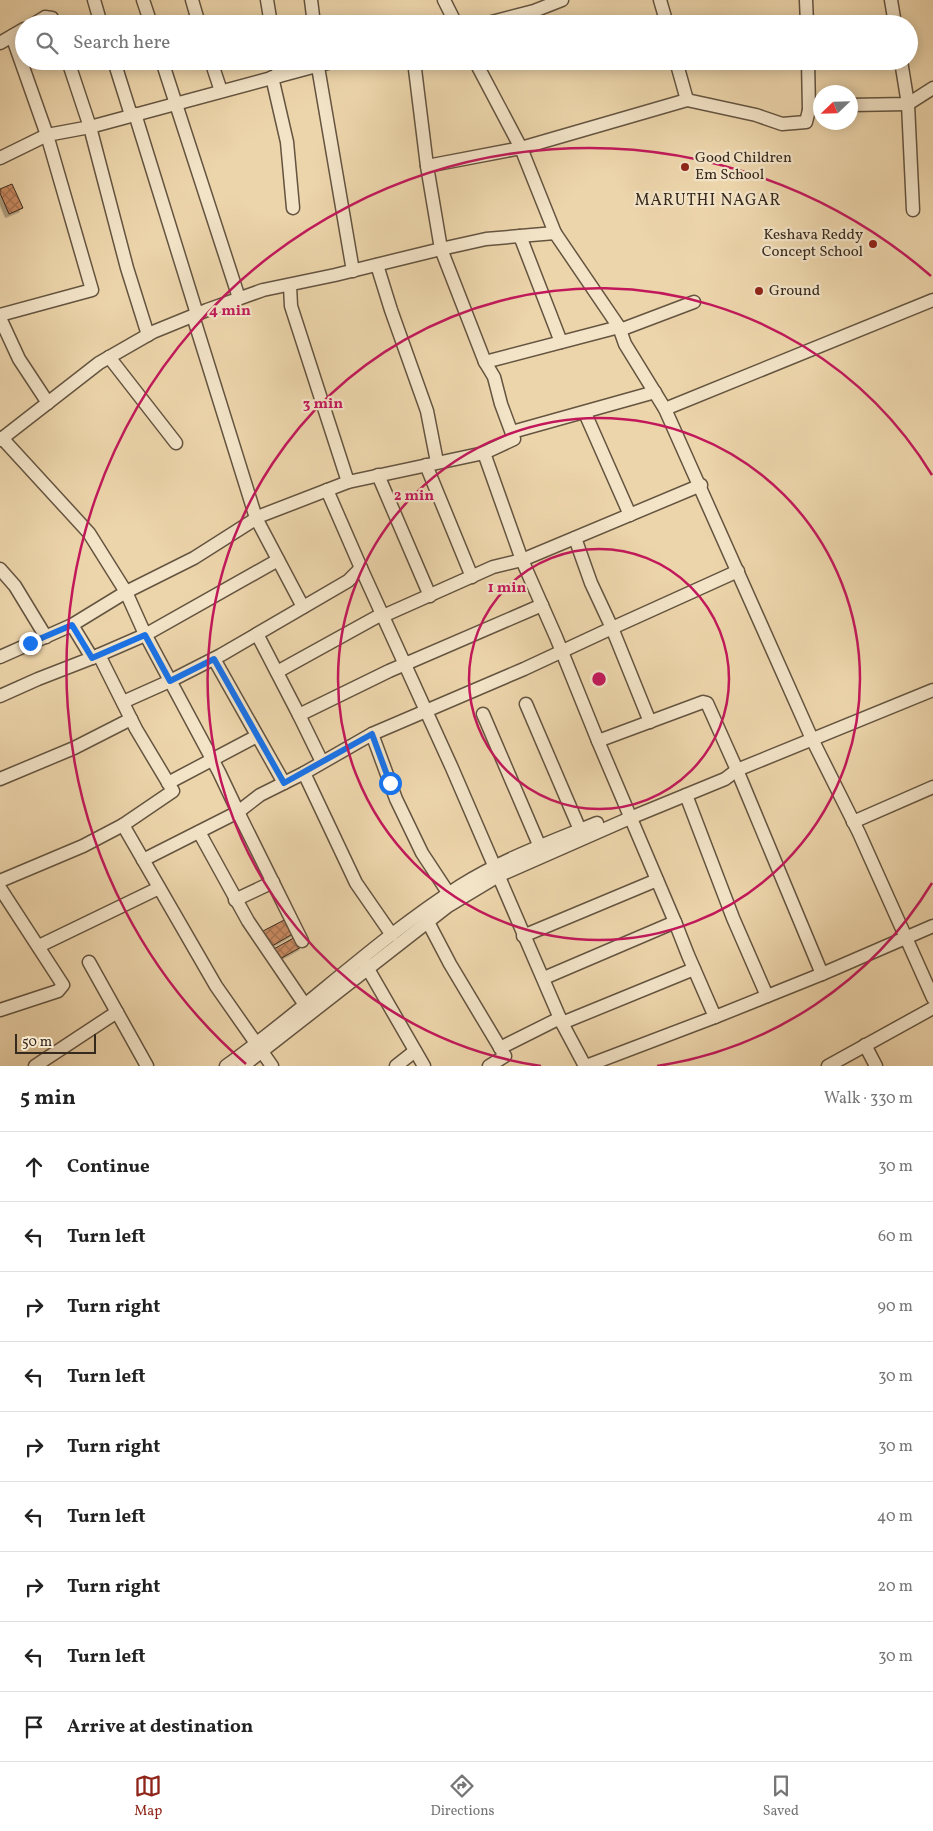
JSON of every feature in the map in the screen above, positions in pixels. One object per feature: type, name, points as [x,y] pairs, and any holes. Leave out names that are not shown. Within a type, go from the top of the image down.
[{"type":"street","points":[[94,0],[98,15]]},
{"type":"street","points":[[143,0],[148,15]]},
{"type":"street","points":[[192,0],[196,15]]},
{"type":"street","points":[[267,0],[270,15]]},
{"type":"street","points":[[312,0],[313,15]]},
{"type":"street","points":[[444,0],[452,15]]},
{"type":"street","points":[[519,15],[562,0]]},
{"type":"street","points":[[660,0],[664,15]]},
{"type":"street","points":[[806,0],[807,15]]},
{"type":"street","points":[[891,0],[894,15]]},
{"type":"street","points":[[0,43],[15,34]]},
{"type":"street","points":[[12,36],[15,44]]},
{"type":"street","points":[[24,70],[48,135],[92,290],[0,316],[19,359],[48,403]]},
{"type":"street","points":[[71,70],[90,127],[127,268],[148,335]]},
{"type":"street","points":[[117,70],[195,315],[244,484],[256,518],[303,607]]},
{"type":"street","points":[[165,70],[239,298]]},
{"type":"street","points":[[214,70],[221,91]]},
{"type":"street","points":[[276,70],[287,142],[293,208]]},
{"type":"street","points":[[0,158],[48,135],[90,127],[295,70]]},
{"type":"street","points":[[318,70],[353,271]]},
{"type":"street","points":[[0,657],[72,625],[126,592],[194,558],[256,518],[348,482],[484,453],[514,439],[501,404],[494,377],[485,362],[441,249],[427,166],[415,70]]},
{"type":"street","points":[[480,70],[522,148],[555,233],[619,329],[625,344],[665,409],[701,485],[812,739],[854,822],[933,998]]},
{"type":"street","points":[[679,70],[687,100]]},
{"type":"street","points":[[809,70],[813,95]]},
{"type":"street","points":[[902,70],[908,104],[913,210]]},
{"type":"street","points":[[858,105],[908,104],[933,88]]},
{"type":"street","points":[[427,166],[522,148],[687,100],[756,115],[782,124],[806,122],[813,112]]},
{"type":"street","points":[[302,941],[213,759],[145,635],[126,592],[89,533],[1,439],[99,363],[148,335],[239,298],[263,290],[290,286],[486,239],[555,233]]},
{"type":"street","points":[[520,236],[561,342]]},
{"type":"street","points":[[377,265],[427,411],[431,464],[472,577]]},
{"type":"street","points":[[290,286],[291,306],[348,482]]},
{"type":"street","points":[[665,409],[933,300]]},
{"type":"street","points":[[485,362],[619,329],[694,302]]},
{"type":"street","points":[[110,357],[176,443]]},
{"type":"street","points":[[512,432],[655,392]]},
{"type":"street","points":[[585,413],[630,515]]},
{"type":"street","points":[[484,453],[522,560],[715,1017]]},
{"type":"street","points":[[378,475],[430,596]]},
{"type":"street","points":[[277,672],[382,615],[430,596],[493,567],[522,560],[701,485]]},
{"type":"street","points":[[327,490],[426,711],[523,936],[544,978],[561,1021],[585,1066],[822,974],[933,926]]},
{"type":"street","points":[[576,538],[591,582],[650,722]]},
{"type":"street","points":[[0,696],[145,635],[278,560]]},
{"type":"street","points":[[123,702],[214,659],[348,581],[361,568]]},
{"type":"street","points":[[0,569],[15,586],[46,637]]},
{"type":"street","points":[[143,860],[238,812],[260,795],[304,773],[372,734],[738,571]]},
{"type":"street","points":[[299,716],[405,664],[542,605]]},
{"type":"street","points":[[0,881],[83,846],[123,824],[173,791],[96,657],[72,625]]},
{"type":"street","points":[[258,634],[322,762]]},
{"type":"street","points":[[214,659],[284,783]]},
{"type":"street","points":[[243,1066],[259,1048],[305,1005],[428,922],[496,871],[540,846],[580,830],[686,795],[725,779],[735,771],[933,690]]},
{"type":"street","points":[[598,742],[703,702],[707,703],[822,974]]},
{"type":"street","points":[[526,704],[580,830]]},
{"type":"street","points":[[483,714],[540,846]]},
{"type":"street","points":[[0,778],[74,748],[131,719]]},
{"type":"street","points":[[372,734],[396,799],[422,853],[449,894]]},
{"type":"street","points":[[168,783],[257,736]]},
{"type":"street","points":[[226,1066],[259,1048],[365,964],[392,935],[449,894],[496,871],[722,772],[735,771]]},
{"type":"street","points":[[304,773],[356,883],[392,935]]},
{"type":"street","points":[[854,822],[933,787]]},
{"type":"street","points":[[686,795],[733,918],[767,996]]},
{"type":"street","points":[[123,824],[216,986],[272,1066]]},
{"type":"street","points":[[199,832],[235,900],[305,1005]]},
{"type":"street","points":[[523,936],[657,880]]},
{"type":"street","points":[[235,900],[273,882]]},
{"type":"street","points":[[0,888],[62,982],[62,987],[58,991],[0,1010]]},
{"type":"street","points":[[39,946],[159,888]]},
{"type":"street","points":[[428,922],[450,964],[505,1056],[489,1066]]},
{"type":"street","points":[[544,978],[675,922]]},
{"type":"street","points":[[89,962],[147,1066]]},
{"type":"street","points":[[365,964],[424,1066]]},
{"type":"street","points":[[500,1048],[561,1021],[694,969]]},
{"type":"street","points":[[828,1066],[933,1008]]},
{"type":"street","points":[[35,1066],[117,1012]]},
{"type":"street","points":[[865,1045],[876,1066]]},
{"type":"street","points":[[396,1066],[415,1051]]},
{"type":"building","points":[[12,184],[23,208],[9,214],[0,189]]},
{"type":"building","points":[[288,918],[296,932],[272,946],[263,931]]},
{"type":"building","points":[[297,936],[303,946],[278,960],[272,950]]},
{"type":"place","name":"Good Children Em School","points":[[685,167]]},
{"type":"place","name":"Keshava Reddy Concept School","points":[[873,244]]},
{"type":"place","name":"Ground","points":[[759,291]]},
{"type":"district","name":"MARUTHI NAGAR","points":[[708,201]]},
{"type":"route","points":[[30,643],[72,625],[92,658],[145,635],[170,681],[214,659],[284,783],[372,734],[390,783]]}]
